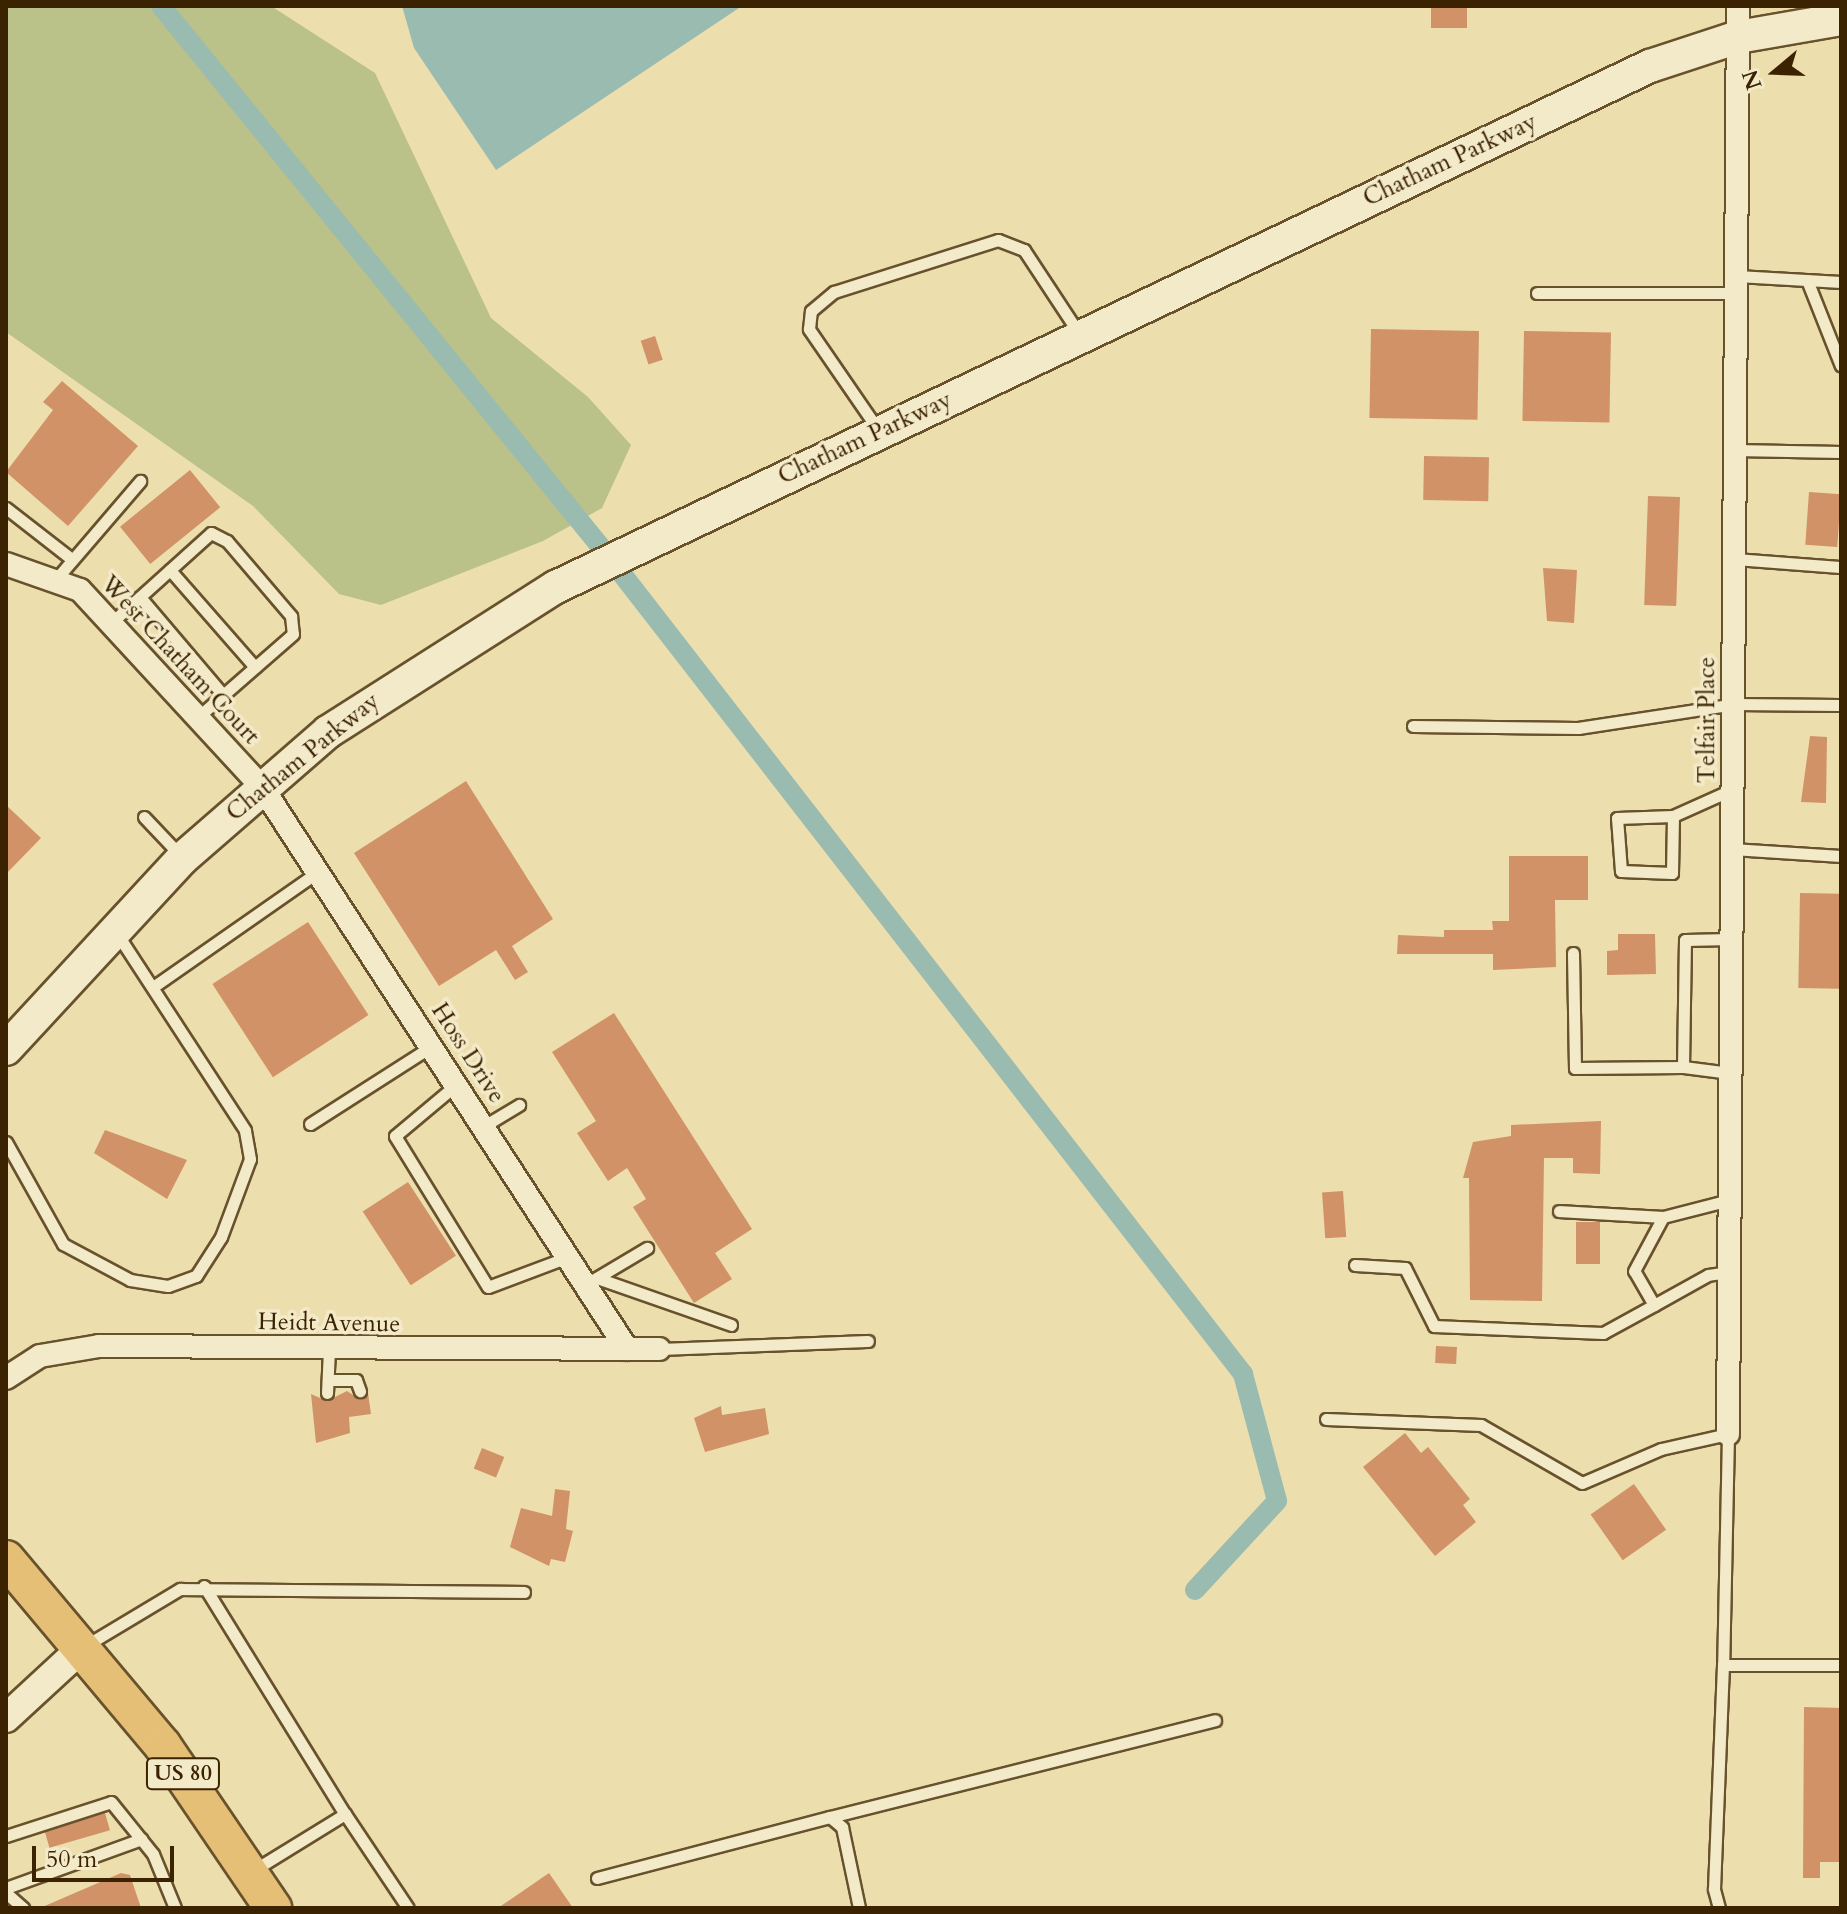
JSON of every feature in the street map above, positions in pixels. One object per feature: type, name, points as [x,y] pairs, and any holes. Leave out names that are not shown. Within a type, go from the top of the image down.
[{"type":"main road","name":"Chatham Parkway","points":[[6,1049],[183,858],[262,787],[341,721],[454,646],[556,587],[1738,22],[1841,19]]},
{"type":"main road","name":"US 80","points":[[11,1575],[84,1646],[273,1908]]},
{"type":"street","name":"Telfair Place","points":[[1728,1434],[1738,22]]},
{"type":"street","name":"West Chatham Court","points":[[6,564],[57,578],[112,622],[262,787]]},
{"type":"street","name":"Hoss Drive","points":[[262,787],[320,870],[568,1257],[591,1282],[627,1349]]},
{"type":"street","name":"Heidt Avenue","points":[[6,1378],[40,1356],[78,1348],[659,1349]]},
{"type":"street","points":[[6,1718],[84,1646]]},
{"type":"lane","points":[[879,431],[809,329],[811,311],[834,292],[998,240],[1024,250],[1080,336]]},
{"type":"lane","points":[[1807,280],[1841,366]]},
{"type":"lane","points":[[1537,293],[1807,280],[1841,282]]},
{"type":"lane","points":[[1735,450],[1841,452]]},
{"type":"lane","points":[[57,578],[69,557],[140,481]]},
{"type":"lane","points":[[6,508],[69,557]]},
{"type":"lane","points":[[112,622],[211,533],[227,541],[291,616],[293,634],[198,717]]},
{"type":"lane","points":[[1734,559],[1841,567]]},
{"type":"lane","points":[[170,570],[255,667]]},
{"type":"lane","points":[[140,597],[223,695]]},
{"type":"lane","points":[[1413,726],[1578,728],[1734,704],[1839,705]]},
{"type":"lane","points":[[1673,816],[1672,873],[1621,871],[1617,818],[1673,816],[1733,789]]},
{"type":"lane","points":[[144,817],[183,858]]},
{"type":"lane","points":[[1732,849],[1841,856]]},
{"type":"lane","points":[[153,987],[320,870]]},
{"type":"lane","points":[[6,1142],[63,1244],[130,1280],[168,1286],[196,1276],[221,1237],[250,1159],[245,1130],[115,931]]},
{"type":"lane","points":[[1683,1067],[1685,940],[1731,939]]},
{"type":"lane","points":[[1573,953],[1575,1068],[1683,1067],[1730,1073]]},
{"type":"lane","points":[[310,1124],[433,1046]]},
{"type":"lane","points":[[457,1084],[395,1136],[488,1287],[568,1257]]},
{"type":"lane","points":[[484,1126],[519,1105]]},
{"type":"lane","points":[[1559,1211],[1663,1217],[1729,1200]]},
{"type":"lane","points":[[1654,1305],[1634,1271],[1663,1217]]},
{"type":"lane","points":[[591,1282],[647,1248]]},
{"type":"lane","points":[[1355,1265],[1405,1268],[1434,1326],[1603,1333],[1708,1275],[1729,1272]]},
{"type":"lane","points":[[591,1282],[731,1325]]},
{"type":"lane","points":[[659,1349],[868,1341]]},
{"type":"lane","points":[[329,1349],[327,1386],[356,1380],[360,1391]]},
{"type":"lane","points":[[1326,1419],[1481,1425],[1582,1483],[1661,1449],[1728,1434],[1714,1889],[1719,1908]]},
{"type":"lane","points":[[84,1646],[167,1593],[204,1586],[524,1592]]},
{"type":"lane","points":[[204,1586],[405,1907]]},
{"type":"lane","points":[[1723,1665],[1841,1665]]},
{"type":"lane","points":[[597,1878],[1215,1720]]},
{"type":"lane","points":[[6,1836],[111,1802],[141,1839],[175,1908]]},
{"type":"lane","points":[[250,1873],[345,1814]]},
{"type":"lane","points":[[830,1817],[842,1827],[859,1908]]},
{"type":"lane","points":[[23,1908],[6,1890],[141,1839]]},
{"type":"green space","points":[[6,6],[271,6],[375,73],[491,318],[588,397],[631,445],[602,508],[543,541],[381,605],[339,594],[253,506],[6,332]]},
{"type":"water","points":[[402,6],[742,6],[496,170],[414,48]]},
{"type":"building","points":[[1431,6],[1467,6],[1467,28],[1431,28]]},
{"type":"building","points":[[1371,329],[1479,331],[1477,420],[1369,418]]},
{"type":"building","points":[[1524,331],[1611,333],[1609,423],[1522,421]]},
{"type":"building","points":[[655,336],[663,360],[648,364],[641,341]]},
{"type":"building","points":[[62,381],[138,446],[68,526],[6,472],[53,410],[43,402]]},
{"type":"building","points":[[1424,456],[1489,457],[1488,501],[1423,500]]},
{"type":"building","points":[[190,470],[220,507],[150,564],[120,527]]},
{"type":"building","points":[[1809,492],[1841,494],[1837,547],[1805,545]]},
{"type":"building","points":[[1648,496],[1680,497],[1676,606],[1644,605]]},
{"type":"building","points":[[1543,568],[1577,570],[1574,623],[1547,621]]},
{"type":"building","points":[[1810,736],[1827,737],[1826,803],[1801,802]]},
{"type":"building","points":[[466,781],[553,919],[512,946],[528,972],[515,980],[496,950],[439,986],[354,853]]},
{"type":"building","points":[[6,805],[41,838],[6,874]]},
{"type":"building","points":[[1509,856],[1588,856],[1588,900],[1555,900],[1556,967],[1493,970],[1493,954],[1397,954],[1398,935],[1444,937],[1444,930],[1493,930],[1492,921],[1509,921]]},
{"type":"building","points":[[1800,893],[1841,894],[1839,989],[1798,988]]},
{"type":"building","points":[[308,922],[368,1015],[273,1077],[212,984]]},
{"type":"building","points":[[1618,934],[1655,934],[1656,974],[1607,975],[1607,951],[1618,950]]},
{"type":"building","points":[[614,1013],[752,1229],[715,1253],[732,1279],[694,1303],[633,1207],[646,1199],[627,1168],[608,1181],[577,1133],[596,1121],[552,1052]]},
{"type":"building","points":[[1601,1121],[1600,1174],[1573,1173],[1573,1158],[1544,1158],[1542,1301],[1470,1300],[1469,1178],[1463,1178],[1473,1142],[1511,1136],[1511,1125]]},
{"type":"building","points":[[105,1130],[187,1160],[167,1199],[94,1153]]},
{"type":"building","points":[[408,1182],[456,1256],[411,1285],[363,1211]]},
{"type":"building","points":[[1343,1191],[1346,1237],[1325,1238],[1322,1192]]},
{"type":"building","points":[[1576,1222],[1600,1222],[1600,1264],[1576,1264]]},
{"type":"building","points":[[1436,1346],[1457,1347],[1456,1364],[1435,1363]]},
{"type":"building","points":[[347,1391],[359,1399],[368,1393],[371,1414],[349,1417],[350,1433],[316,1443],[311,1394],[327,1401]]},
{"type":"building","points":[[721,1406],[722,1415],[765,1408],[769,1434],[705,1452],[694,1418]]},
{"type":"building","points":[[1405,1433],[1421,1453],[1428,1447],[1470,1499],[1463,1505],[1476,1522],[1435,1556],[1363,1467]]},
{"type":"building","points":[[482,1448],[504,1457],[496,1477],[474,1468]]},
{"type":"building","points":[[1634,1484],[1666,1530],[1623,1560],[1591,1514]]},
{"type":"building","points":[[555,1489],[570,1491],[566,1529],[573,1531],[565,1562],[551,1559],[549,1566],[510,1547],[521,1508],[552,1516]]},
{"type":"building","points":[[1804,1707],[1841,1708],[1841,1862],[1820,1862],[1820,1878],[1803,1878]]},
{"type":"building","points":[[105,1813],[110,1830],[49,1848],[44,1830]]},
{"type":"building","points":[[121,1873],[130,1875],[141,1908],[40,1908]]},
{"type":"building","points":[[549,1873],[573,1908],[498,1908]]},
{"type":"waterway","points":[[161,6],[600,546]]},
{"type":"waterway","points":[[622,574],[1243,1374],[1277,1501],[1195,1590]]}]
